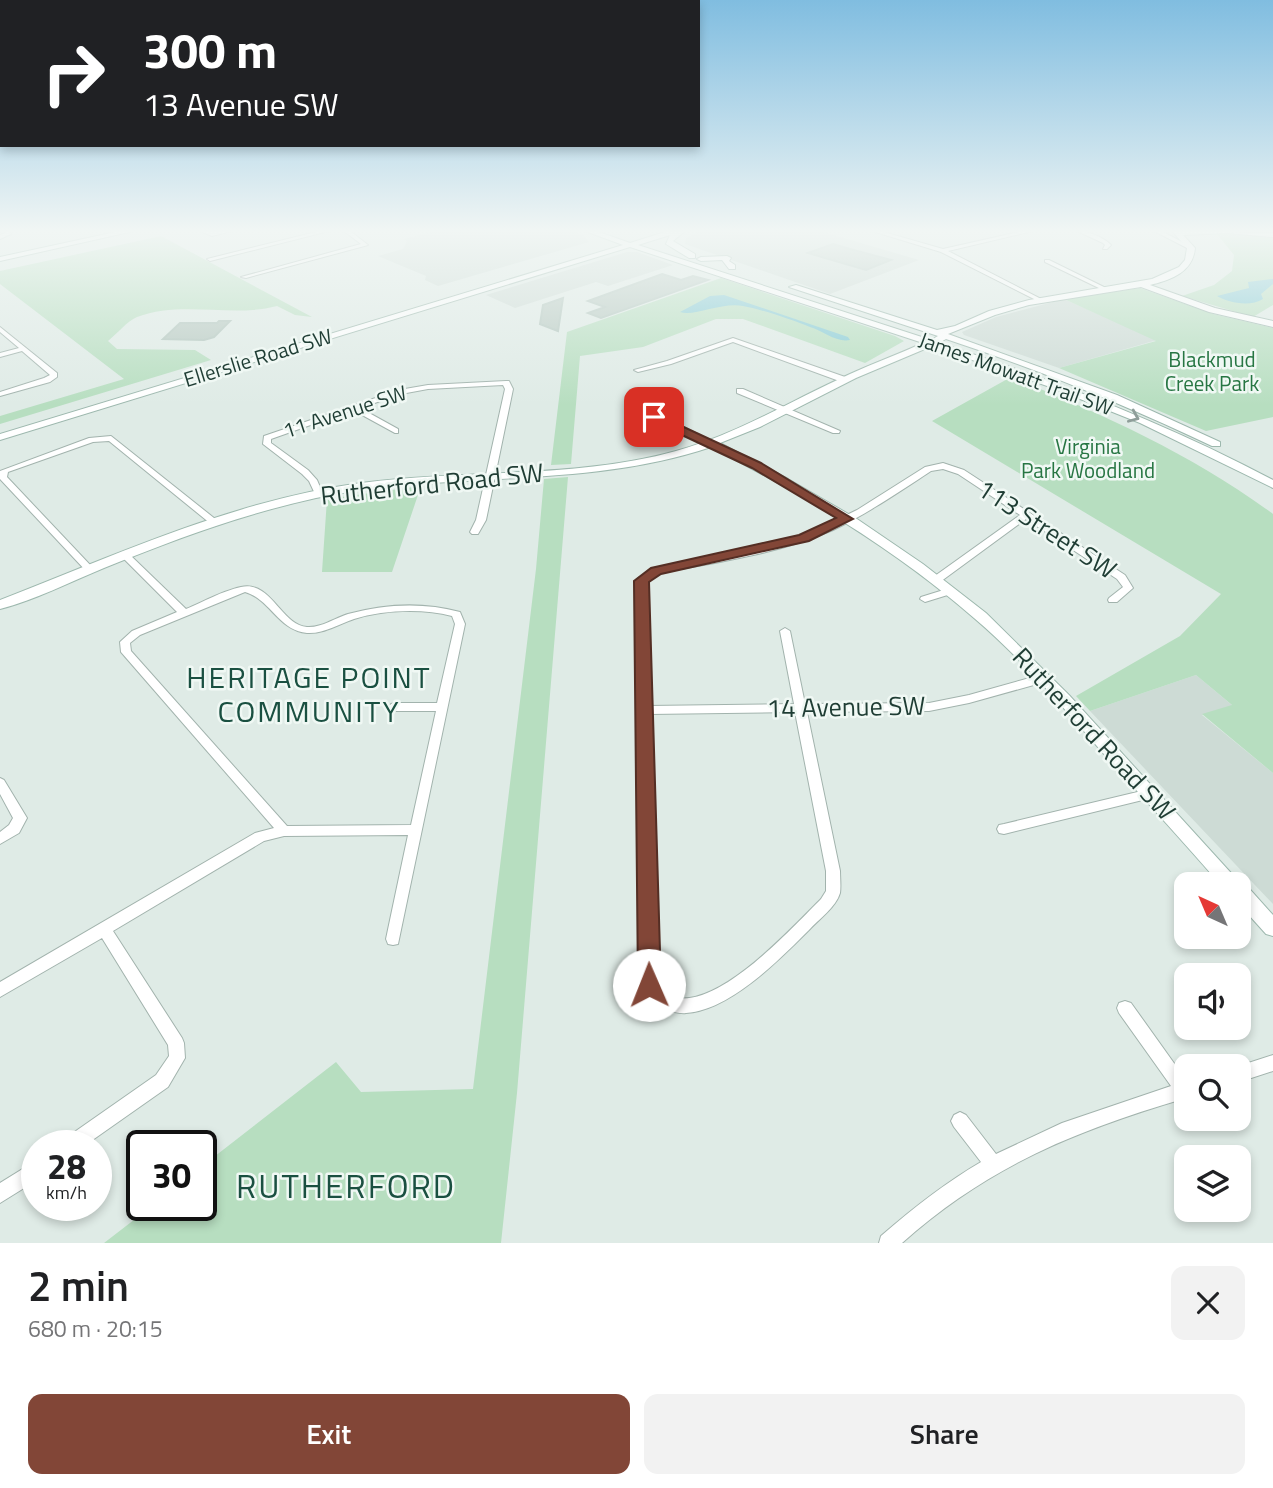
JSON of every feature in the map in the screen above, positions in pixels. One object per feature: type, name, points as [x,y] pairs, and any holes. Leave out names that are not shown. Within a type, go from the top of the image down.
[{"type":"main road","name":"Ellerslie Road SW","points":[[0,430],[478,289]]},
{"type":"main road","points":[[465,293],[478,289]]},
{"type":"main road","name":"James Mowatt Trail SW","points":[[768,289],[1080,382],[1161,416],[1273,474]]},
{"type":"main road","name":"James Mowatt Trail SW","points":[[799,289],[935,337],[1110,406],[1208,450],[1273,485]]},
{"type":"main road","name":"Rutherford Road SW","points":[[1,603],[214,522],[319,494],[397,481],[638,463],[713,444],[935,337],[992,313],[1040,300],[1105,289]]},
{"type":"main road","points":[[1155,289],[1212,310],[1273,324]]},
{"type":"main road","name":"Ellerslie Road SW","points":[[0,437],[361,328],[465,293]]},
{"type":"main road","name":"Rutherford Road SW","points":[[713,444],[775,476],[846,519],[950,591],[1010,643],[1044,678],[1221,872]]},
{"type":"main road","points":[[1251,904],[1273,928]]},
{"type":"street","points":[[1018,289],[1040,300]]},
{"type":"street","points":[[0,328],[54,376],[0,394]]},
{"type":"street","points":[[638,370],[663,365],[733,340],[845,380]]},
{"type":"street","points":[[0,355],[24,349]]},
{"type":"street","name":"11 Avenue SW","points":[[319,494],[313,480],[305,471],[265,440],[389,394],[420,388],[496,382],[509,384],[491,476]]},
{"type":"street","points":[[740,391],[836,431]]},
{"type":"street","points":[[353,407],[395,431]]},
{"type":"street","points":[[638,414],[661,419],[713,444]]},
{"type":"street","points":[[90,570],[3,477],[4,471],[106,437],[117,440],[214,522]]},
{"type":"street","name":"113 Street SW","points":[[846,519],[928,469],[943,466],[961,472],[1125,581],[1128,588],[1112,600]]},
{"type":"street","points":[[475,532],[481,520],[491,476]]},
{"type":"street","points":[[936,580],[1026,515]]},
{"type":"street","points":[[785,631],[834,880],[833,892],[826,903],[745,980],[731,990],[703,1002],[675,1006],[661,1001],[653,994],[649,978],[645,710],[640,591],[643,578],[656,571],[804,538],[846,519]]},
{"type":"street","points":[[127,556],[183,612]]},
{"type":"street","points":[[284,831],[127,652],[125,642],[136,633],[183,612],[244,589],[258,592],[295,626],[303,630],[320,628],[351,616],[373,612],[441,611],[456,614],[460,624],[393,939]]},
{"type":"street","points":[[925,599],[950,591]]},
{"type":"street","name":"14 Avenue SW","points":[[645,710],[943,705],[1044,678]]},
{"type":"street","points":[[395,707],[442,707]]},
{"type":"street","points":[[0,783],[20,818],[14,829],[0,839]]},
{"type":"street","points":[[1004,829],[1150,794]]},
{"type":"street","points":[[0,990],[251,841],[284,831],[416,830]]},
{"type":"street","points":[[92,1130],[162,1081],[177,1058],[176,1043],[104,929]]},
{"type":"street","points":[[1125,1008],[1174,1075]]},
{"type":"street","points":[[1251,1070],[1273,1063]]},
{"type":"street","points":[[888,1243],[934,1205],[993,1164],[1064,1131],[1174,1094]]},
{"type":"street","points":[[960,1121],[993,1164]]},
{"type":"street","points":[[0,1194],[21,1180]]},
{"type":"shaded area","points":[[506,289],[574,289],[515,308],[486,295]]},
{"type":"shaded area","points":[[816,289],[843,289],[830,294]]},
{"type":"shaded area","points":[[1064,299],[1157,340],[1059,368],[964,335],[962,332],[996,317]]},
{"type":"shaded area","points":[[1196,675],[1233,706],[1202,715],[1273,773],[1273,904],[1251,881],[1251,872],[1243,872],[1090,711]]},
{"type":"green space","points":[[7,289],[260,289],[312,317],[295,315],[277,306],[242,310],[171,310],[137,317],[108,341],[117,349],[195,350],[211,360],[0,424],[0,416],[124,379]]},
{"type":"green space","points":[[690,289],[754,289],[904,341],[865,363],[743,319],[716,319],[643,347],[580,356],[571,464],[551,465],[567,332]]},
{"type":"green space","name":"Blackmud Creek Park","points":[[1143,289],[1213,314],[1273,328],[1273,417],[1206,431],[1059,368],[1156,341],[1064,299]]},
{"type":"green space","points":[[1202,289],[1273,289],[1273,305],[1253,317],[1182,296]]},
{"type":"green space","name":"Virginia Park Woodland","points":[[1011,377],[1147,437],[1211,473],[1273,514],[1273,773],[1202,714],[1232,705],[1196,675],[1090,711],[1076,696],[1180,636],[1221,594],[932,421]]},
{"type":"green space","points":[[568,477],[517,1093],[501,1243],[104,1243],[133,1221],[217,1221],[217,1155],[336,1062],[361,1092],[473,1089],[536,569],[544,479]]},
{"type":"green space","points":[[421,486],[392,572],[322,572],[327,499]]},
{"type":"water","points":[[1245,289],[1267,289],[1261,294],[1263,299],[1252,303],[1227,301],[1217,296]]},
{"type":"water","points":[[724,295],[848,337],[850,340],[835,338],[795,321],[743,306],[726,306],[693,313],[680,312],[710,296]]},
{"type":"building","points":[[621,289],[683,289],[601,318],[588,313],[605,307],[588,301]]},
{"type":"building","points":[[563,298],[558,331],[540,324],[543,305]]},
{"type":"building","points":[[230,321],[214,337],[204,340],[163,339],[180,323]]},
{"type":"district","name":"HERITAGE POINT COMMUNITY","points":[[309,695]]},
{"type":"district","name":"RUTHERFORD","points":[[346,1186]]},
{"type":"route","points":[[649,985],[645,716],[640,591],[643,578],[656,571],[804,538],[846,519],[757,466],[654,417]]}]
